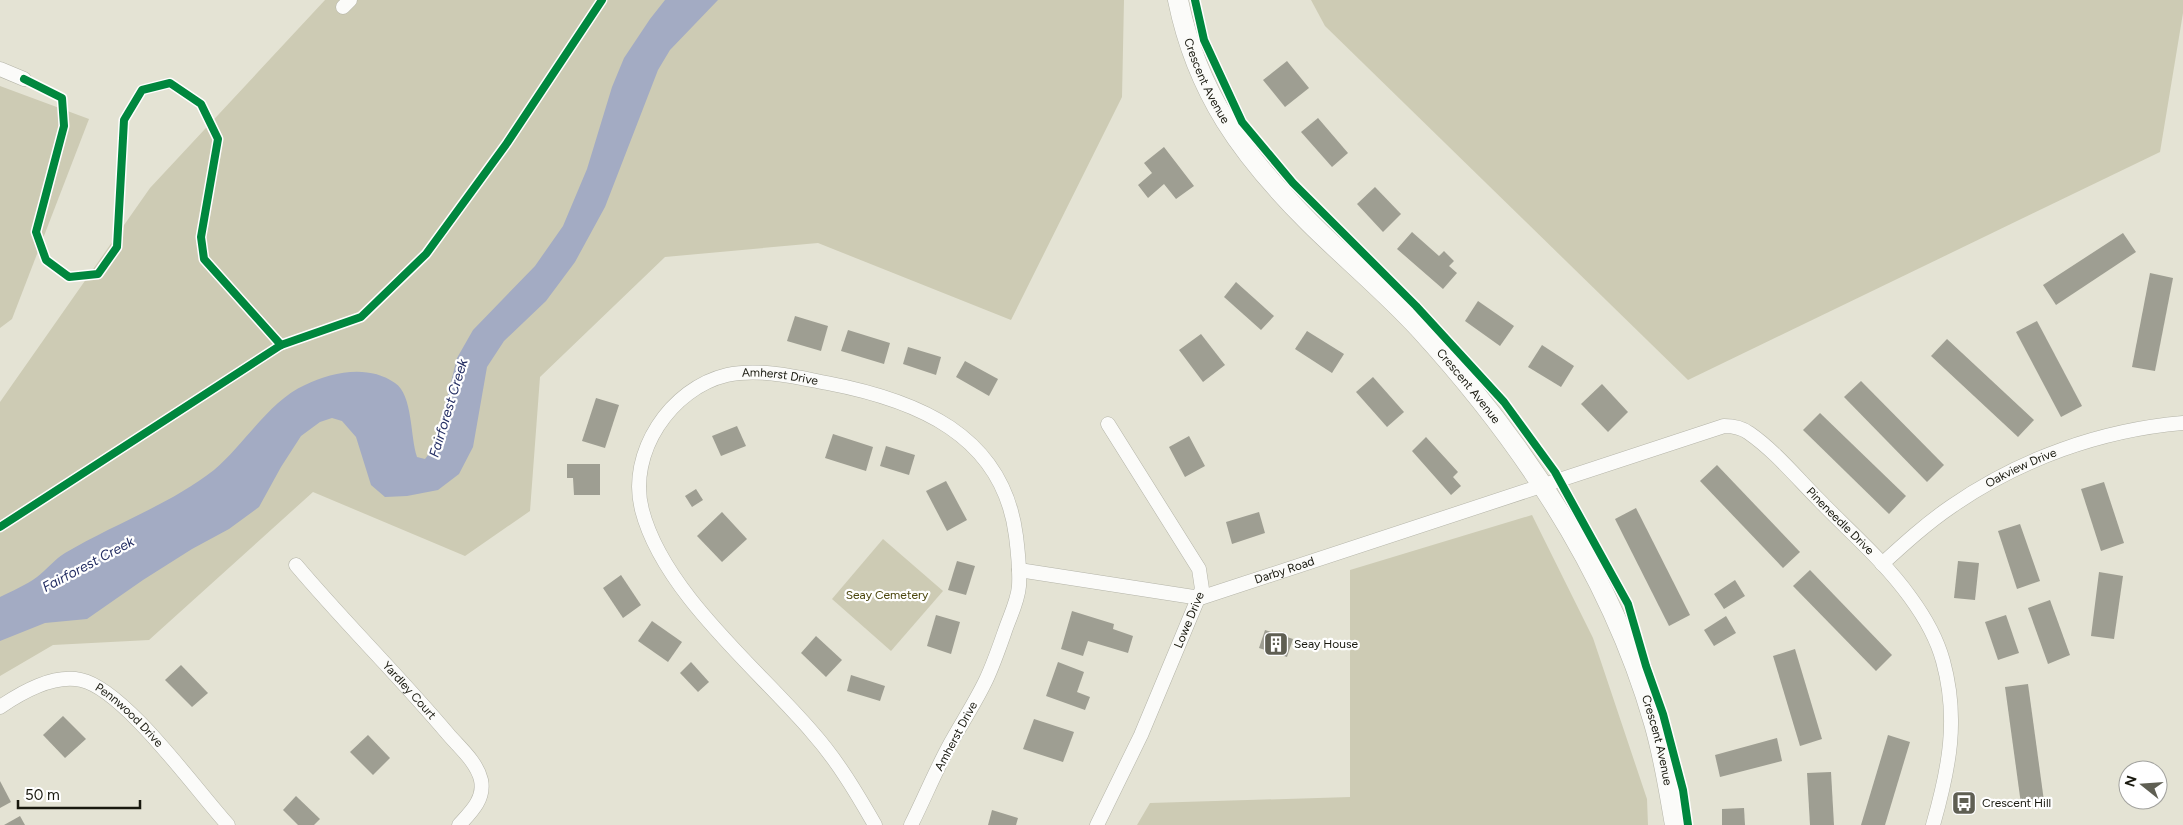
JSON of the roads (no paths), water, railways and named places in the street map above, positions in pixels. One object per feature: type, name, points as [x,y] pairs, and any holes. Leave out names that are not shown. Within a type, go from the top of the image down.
[{"type":"street","name":"Crescent Avenue","points":[[1178,0],[1184,32],[1196,66],[1207,90],[1230,129],[1255,162],[1309,222],[1378,287],[1452,365],[1502,426],[1544,485],[1596,574],[1636,669],[1654,724],[1668,780],[1675,825]]},
{"type":"street","points":[[0,69],[24,79]]},
{"type":"street","name":"Amherst Drive","points":[[875,825],[847,778],[814,734],[725,640],[693,603],[666,564],[649,531],[640,496],[641,469],[649,440],[678,402],[706,383],[730,374],[755,373],[816,381],[897,401],[932,417],[959,433],[991,465],[1002,485],[1010,506],[1017,538],[1019,586],[1015,602],[986,682],[948,749],[911,825]]},
{"type":"street","name":"Oakview Drive","points":[[1882,564],[1916,533],[1952,506],[1991,482],[2032,461],[2075,445],[2119,433],[2183,423]]},
{"type":"street","name":"Lowe Drive","points":[[1097,825],[1140,735],[1200,598],[1202,579],[1199,569],[1108,424]]},
{"type":"street","name":"Pineneedle Drive","points":[[1544,485],[1724,426],[1731,426],[1748,432],[1765,446],[1882,564],[1910,597],[1930,629],[1943,660],[1950,692],[1953,726],[1949,759],[1933,825]]},
{"type":"street","name":"Darby Road","points":[[1019,570],[1200,598],[1544,485]]},
{"type":"street","name":"Yardley Court","points":[[296,565],[329,604],[420,701],[474,765],[481,780],[481,797],[472,811],[459,825]]},
{"type":"street","name":"Pennwood Drive","points":[[0,707],[25,692],[48,682],[64,678],[80,679],[95,684],[108,693],[135,718],[228,825]]},
{"type":"water","name":"Fairforest Creek","points":[[665,0],[718,0],[670,50],[658,70],[605,207],[575,262],[546,301],[504,341],[487,367],[473,447],[459,474],[438,490],[407,496],[385,497],[371,485],[356,437],[342,421],[332,418],[320,422],[301,436],[259,507],[229,529],[192,549],[143,580],[87,619],[45,623],[0,641],[0,597],[33,580],[65,553],[179,494],[197,482],[225,460],[268,412],[292,392],[316,380],[338,374],[362,372],[373,373],[395,383],[401,389],[408,406],[417,457],[425,459],[435,446],[457,358],[473,330],[535,266],[563,226],[587,169],[612,87],[624,58]]},
{"type":"place","name":"Seay House","points":[[1276,644]]},
{"type":"place","name":"Crescent Hill","points":[[1964,803]]},
{"type":"park label","name":"Seay Cemetery","points":[[887,595]]}]
